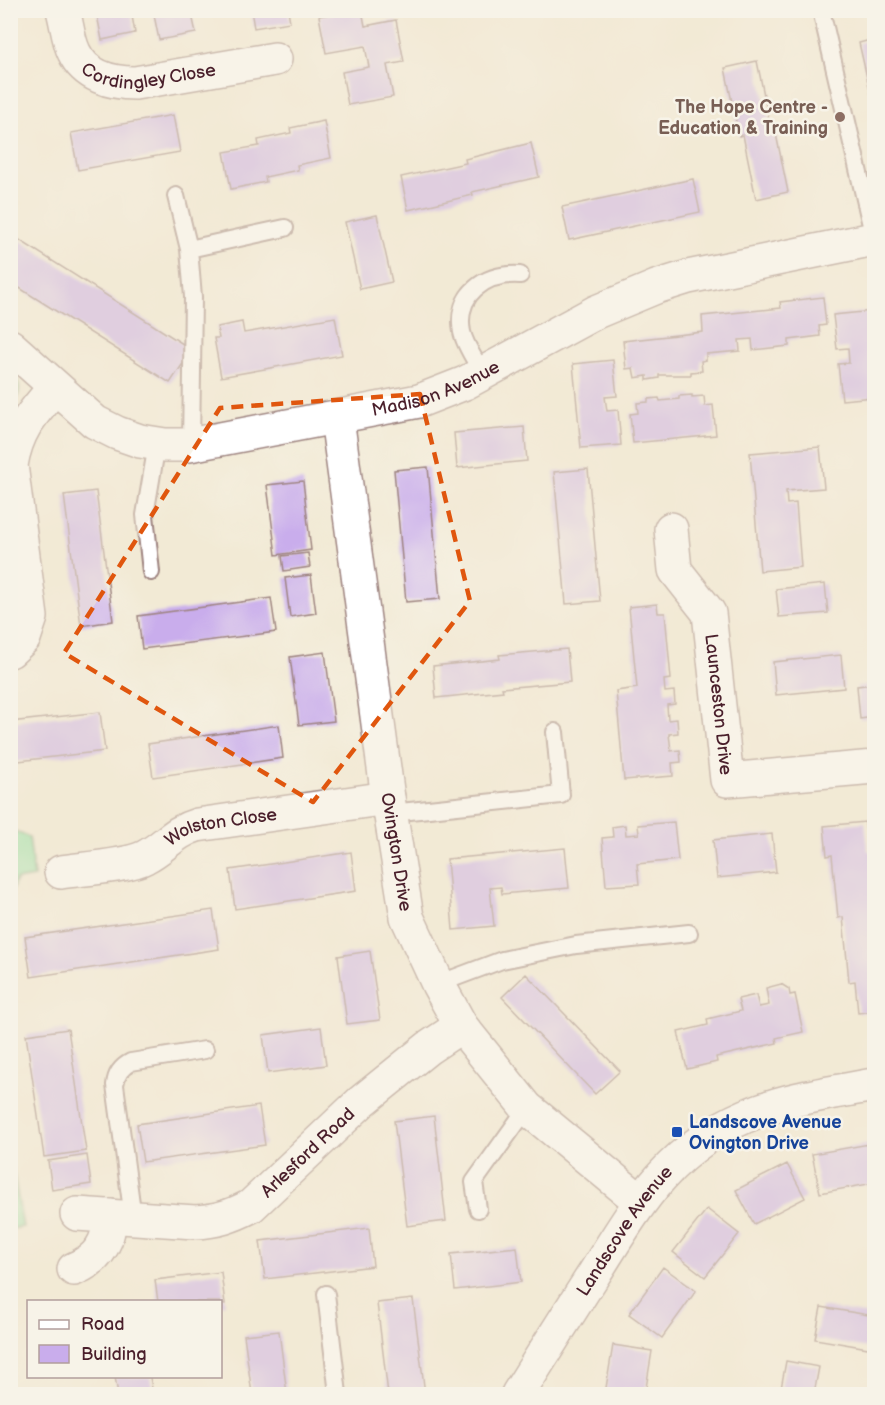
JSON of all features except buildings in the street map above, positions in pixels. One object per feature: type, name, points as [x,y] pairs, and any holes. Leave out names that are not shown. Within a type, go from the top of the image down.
[{"type":"street","name":"Cordingley Close","points":[[63,10],[74,52],[82,64],[106,80],[135,83],[274,59]]},
{"type":"street","name":"Madison Avenue","points":[[10,346],[95,422],[140,441],[191,445],[419,401],[483,374],[596,312],[656,286],[688,277],[874,239]]},
{"type":"street","points":[[10,651],[24,638],[31,617],[12,483],[11,465],[14,445],[26,422],[55,387]]},
{"type":"street","name":"Ovington Drive","points":[[337,418],[407,917],[438,984],[461,1026],[527,1108],[640,1201]]},
{"type":"street","name":"Launceston Drive","points":[[671,529],[675,570],[709,613],[727,780],[874,767]]},
{"type":"street","name":"Wolston Close","points":[[61,872],[139,860],[155,852],[184,829],[197,825],[390,806]]},
{"type":"street","name":"Arlesford Road","points":[[77,1214],[195,1222],[215,1221],[234,1216],[251,1206],[361,1102],[428,1048],[461,1026]]},
{"type":"street","name":"Landscove Avenue","points":[[518,1395],[640,1201],[665,1171],[683,1155],[702,1140],[745,1116],[791,1101],[874,1085]]},
{"type":"street","points":[[74,1269],[93,1259],[100,1251],[109,1231],[122,1217]]},
{"type":"lane","points":[[821,10],[868,186],[874,239]]},
{"type":"lane","points":[[176,196],[189,249],[193,297],[191,445]]},
{"type":"lane","points":[[189,249],[285,228]]},
{"type":"lane","points":[[483,374],[463,333],[463,309],[475,288],[484,281],[495,276],[520,275]]},
{"type":"lane","points":[[151,572],[145,515],[157,444]]},
{"type":"lane","points":[[390,806],[561,795],[555,732]]},
{"type":"lane","points":[[438,984],[502,960],[565,947],[689,933]]},
{"type":"lane","points":[[122,1217],[115,1085],[118,1074],[130,1062],[205,1050]]},
{"type":"lane","points":[[478,1209],[474,1182],[527,1108]]},
{"type":"lane","points":[[326,1294],[338,1395]]},
{"type":"highlighted area","points":[[420,394],[470,601],[313,802],[64,653],[220,408]]},
{"type":"green space","points":[[11,373],[18,381],[19,390],[17,399],[11,408]]},
{"type":"green space","points":[[11,830],[29,837],[34,877],[16,880],[11,893]]},
{"type":"green space","points":[[10,1153],[23,1227],[11,1229],[10,1229]]},
{"type":"place","name":"The Hope Centre - Education & Training","points":[[840,117]]},
{"type":"place","name":"Landscove Avenue Ovington Drive","points":[[677,1132]]}]
